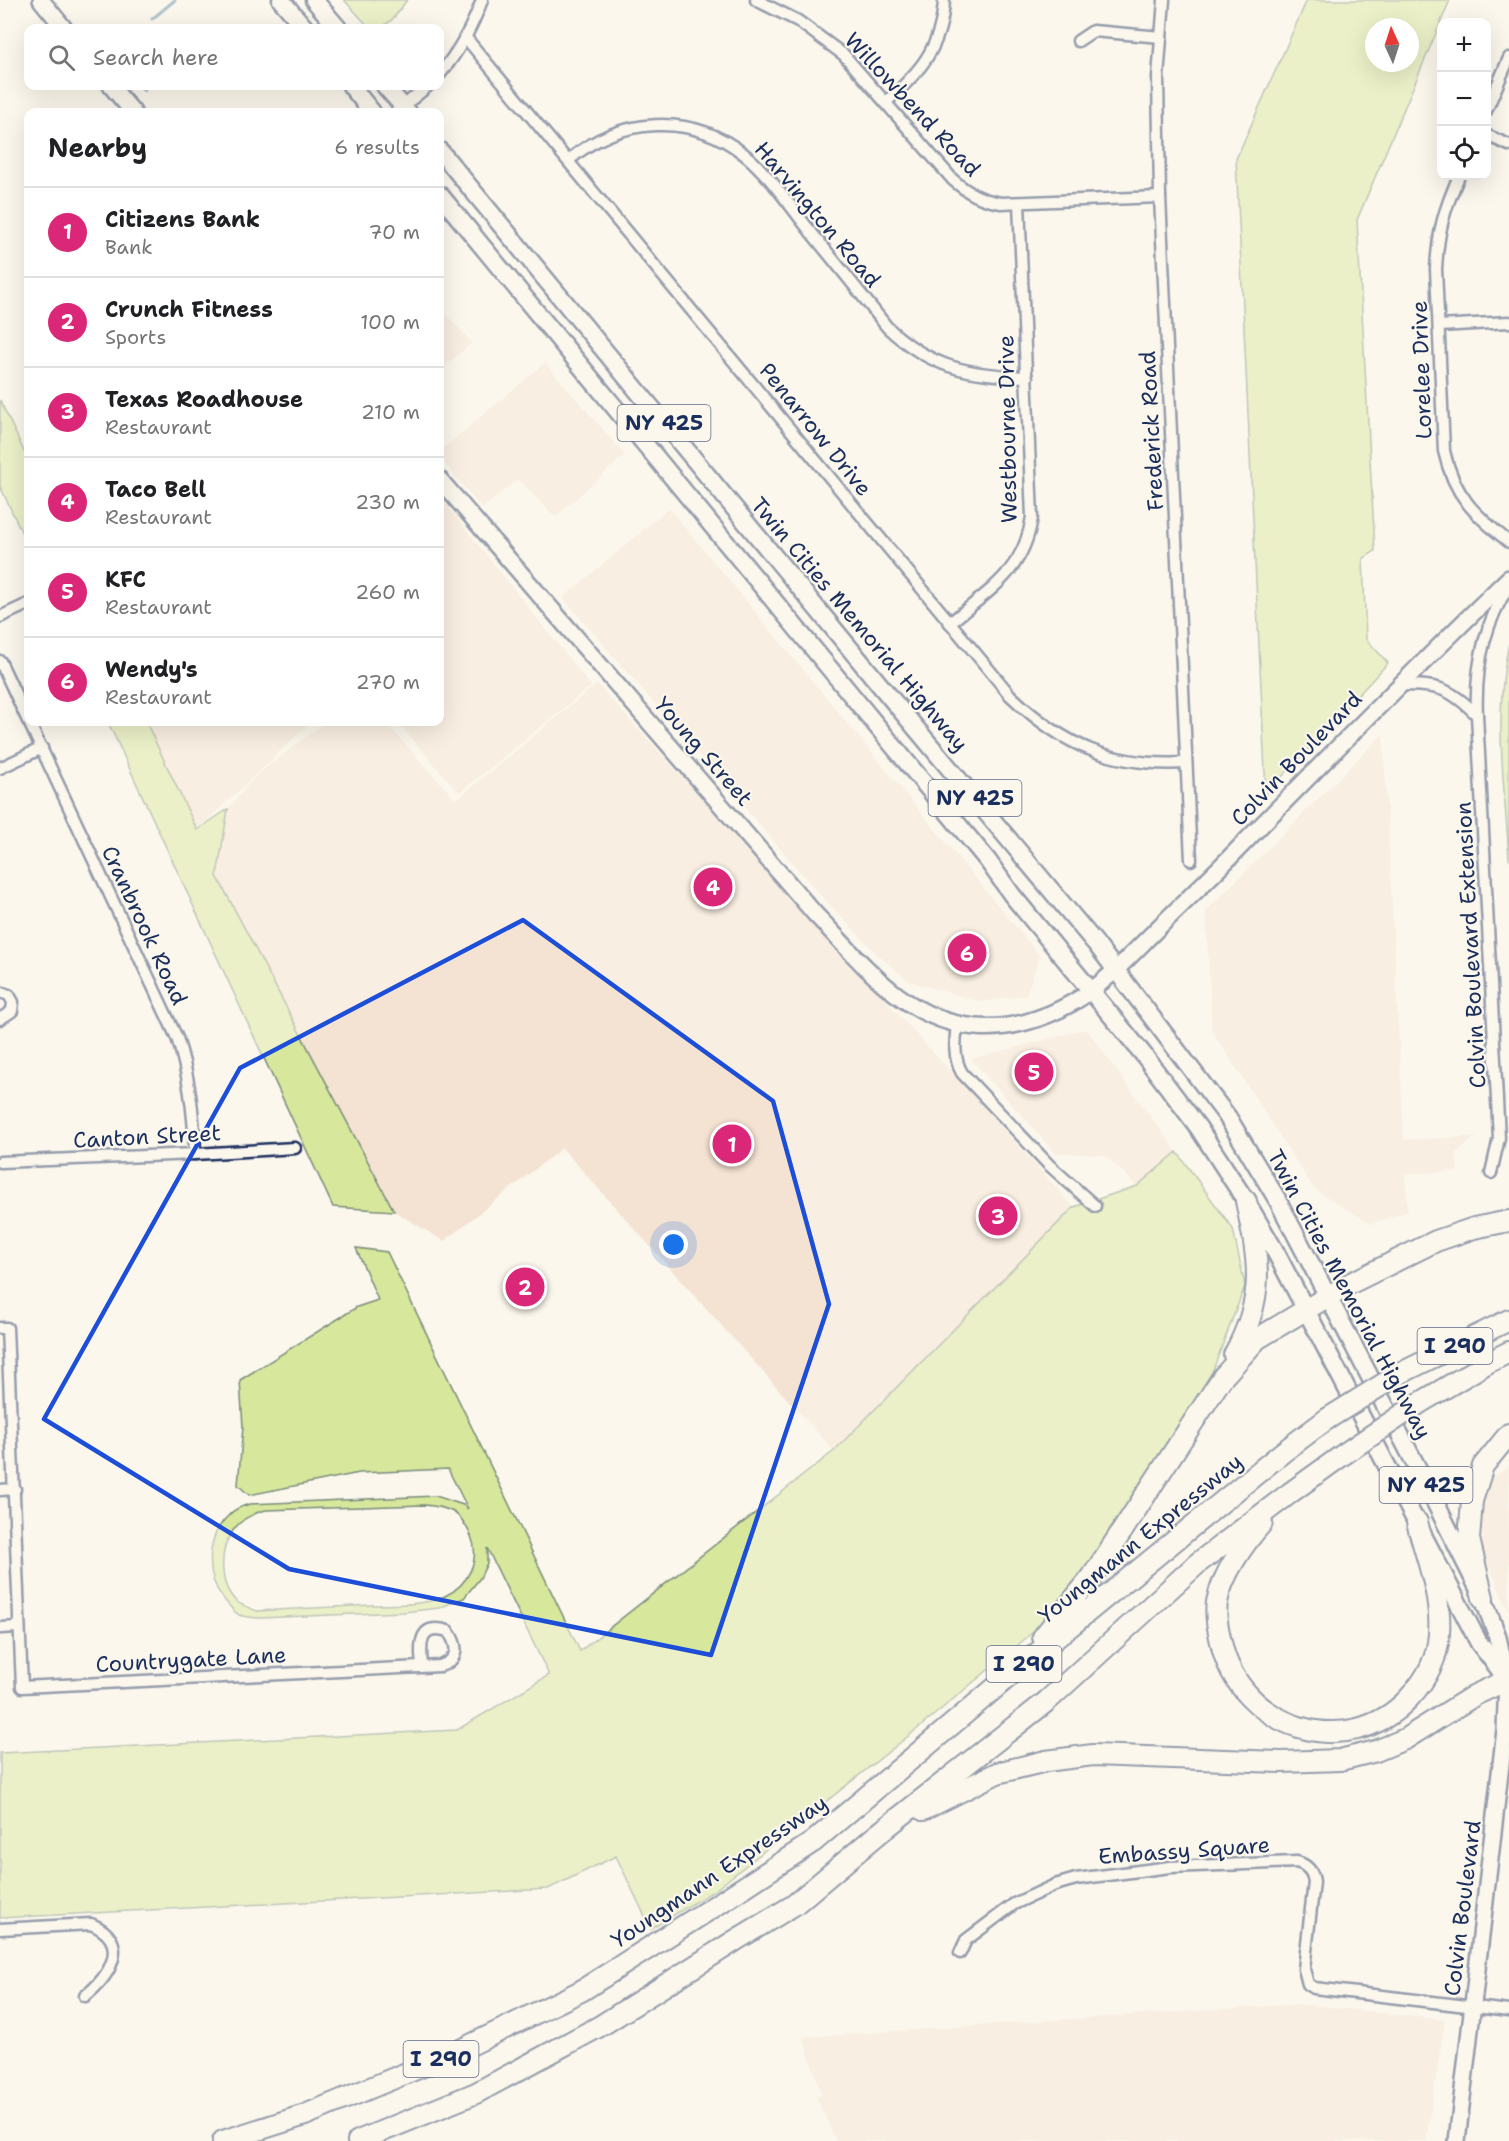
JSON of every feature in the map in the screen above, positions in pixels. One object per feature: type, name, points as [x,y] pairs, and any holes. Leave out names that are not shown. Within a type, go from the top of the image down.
[{"type":"highway","points":[[1008,1677],[1092,1577],[1222,1378],[1248,1325],[1255,1301],[1258,1271],[1246,1201]]},
{"type":"highway","points":[[1222,1378],[1257,1338],[1329,1296],[1454,1234],[1509,1221]]},
{"type":"highway","name":"Youngmann Expressway","points":[[223,2141],[305,2115],[450,2055],[581,1991],[646,1950],[813,1842],[1008,1677],[1283,1452],[1327,1419],[1401,1373],[1509,1320]]},
{"type":"highway","name":"I 290","points":[[358,2141],[476,2092],[602,2025],[794,1905],[878,1834],[1047,1701],[1198,1563],[1344,1454],[1418,1404],[1509,1352]]},
{"type":"highway","points":[[1483,1599],[1469,1539],[1472,1501],[1483,1466],[1509,1434]]},
{"type":"highway","points":[[1290,1493],[1257,1529],[1229,1569],[1222,1585],[1216,1617],[1227,1663],[1245,1693],[1260,1707],[1279,1719],[1311,1730],[1328,1732],[1353,1730],[1372,1724],[1404,1704],[1418,1689],[1428,1673],[1436,1655],[1439,1628],[1435,1590],[1417,1522]]},
{"type":"highway","points":[[878,1834],[997,1773],[1046,1761],[1093,1755],[1281,1762],[1340,1760],[1376,1751],[1405,1739],[1474,1695],[1508,1680]]},
{"type":"main road","points":[[281,0],[302,24]]},
{"type":"main road","points":[[314,0],[335,24]]},
{"type":"main road","points":[[354,90],[369,108]]},
{"type":"main road","points":[[388,90],[401,108]]},
{"type":"main road","name":"Twin Cities Memorial Highway","points":[[444,156],[1116,970],[1227,1116],[1277,1199],[1329,1296],[1483,1599],[1497,1635],[1508,1680]]},
{"type":"main road","name":"Twin Cities Memorial Highway","points":[[444,200],[988,861],[1012,895],[1143,1054],[1198,1127],[1275,1249],[1479,1643],[1508,1680]]},
{"type":"street","points":[[40,0],[61,24]]},
{"type":"street","points":[[444,68],[466,38],[482,0]]},
{"type":"street","name":"Willowbend Road","points":[[756,0],[798,21],[822,37],[857,69],[964,189],[987,201],[1019,203],[1160,197]]},
{"type":"street","points":[[886,102],[915,75],[928,56],[940,27],[944,0]]},
{"type":"street","name":"Frederick Road","points":[[1164,0],[1158,77],[1160,197],[1191,860]]},
{"type":"street","points":[[1078,41],[1094,31],[1161,37]]},
{"type":"street","name":"Penarrow Drive","points":[[466,38],[1010,695],[1028,713],[1069,741],[1103,755],[1128,761],[1161,764],[1186,763]]},
{"type":"street","points":[[1491,99],[1509,58]]},
{"type":"street","points":[[115,90],[130,108]]},
{"type":"street","points":[[404,108],[424,90]]},
{"type":"street","name":"Harvington Road","points":[[568,160],[594,141],[628,128],[665,124],[683,126],[714,136],[730,144],[758,167],[887,327],[906,343],[931,359],[964,371],[985,375],[1027,377]]},
{"type":"street","points":[[1491,137],[1509,145]]},
{"type":"street","name":"Lorelee Drive","points":[[1457,180],[1446,205],[1438,232],[1436,269],[1443,435],[1447,466],[1460,495],[1470,508],[1509,543]]},
{"type":"street","name":"Westbourne Drive","points":[[950,623],[1010,572],[1026,544],[1032,517],[1019,203]]},
{"type":"street","points":[[1439,326],[1509,322]]},
{"type":"street","name":"Young Street","points":[[444,485],[815,914],[890,991],[906,1003],[924,1013],[957,1024],[994,1028],[1043,1017],[1072,1003],[1116,970]]},
{"type":"street","name":"Colvin Boulevard","points":[[1116,970],[1398,685],[1509,578]]},
{"type":"street","name":"Colvin Boulevard Extension","points":[[1491,1173],[1499,1138],[1477,679],[1481,656],[1496,612],[1509,586]]},
{"type":"street","points":[[0,616],[24,606]]},
{"type":"street","name":"Cranbrook Road","points":[[0,661],[24,711]]},
{"type":"street","points":[[1398,685],[1442,688],[1458,697],[1477,715]]},
{"type":"street","name":"Cranbrook Road","points":[[31,726],[177,1038],[194,1112],[195,1154]]},
{"type":"street","points":[[0,768],[42,748]]},
{"type":"street","points":[[0,992],[9,994],[13,1002],[12,1011],[0,1019]]},
{"type":"street","points":[[957,1024],[955,1054],[956,1063],[962,1073],[1048,1165],[1095,1206]]},
{"type":"street","name":"Canton Street","points":[[0,1162],[295,1148]]},
{"type":"street","points":[[0,1328],[7,1328],[20,1627],[0,1628]]},
{"type":"street","points":[[0,1490],[15,1489]]},
{"type":"street","name":"Countrygate Lane","points":[[20,1627],[22,1687],[422,1667]]},
{"type":"street","name":"Colvin Boulevard","points":[[1457,2141],[1505,1730],[1508,1680]]},
{"type":"street","name":"Embassy Square","points":[[960,1953],[966,1940],[1014,1904],[1055,1885],[1076,1879],[1176,1866],[1297,1862],[1308,1868],[1314,1876],[1304,1974],[1308,1984],[1314,1988],[1473,2007]]},
{"type":"street","points":[[0,1929],[91,1924],[104,1930],[110,1938],[114,1956],[110,1970],[99,1985],[85,1996]]},
{"type":"street","points":[[1473,2007],[1509,2011]]},
{"type":"highlighted area","points":[[523,920],[773,1101],[829,1304],[711,1655],[289,1569],[44,1419],[240,1068]]},
{"type":"shaded area","points":[[444,312],[472,343],[444,367]]},
{"type":"shaded area","points":[[545,363],[625,455],[555,517],[518,479],[482,509],[444,463],[444,448]]},
{"type":"shaded area","points":[[444,502],[591,686],[459,793],[400,726],[444,726]]},
{"type":"shaded area","points":[[669,508],[1040,956],[1026,995],[980,1002],[909,981],[877,954],[822,897],[563,598]]},
{"type":"shaded area","points":[[597,684],[1074,1207],[834,1451],[562,1148],[444,1241],[394,1211],[217,876],[228,809],[257,775],[320,726],[389,726],[456,800]]},
{"type":"shaded area","points":[[148,726],[307,726],[197,830]]},
{"type":"shaded area","points":[[1383,734],[1404,1140],[1477,1136],[1456,1153],[1458,1171],[1405,1174],[1408,1211],[1371,1224],[1314,1189],[1212,1031],[1206,911]]},
{"type":"shaded area","points":[[1086,1029],[1177,1152],[1137,1186],[1105,1155],[1055,1153],[971,1059]]},
{"type":"shaded area","points":[[1509,1467],[1509,1613],[1483,1551],[1482,1505],[1492,1478]]},
{"type":"shaded area","points":[[1301,2004],[1445,2020],[1426,2141],[836,2141],[816,2096],[822,2095],[803,2037]]},
{"type":"green space","points":[[344,0],[407,0],[386,24],[366,24]]},
{"type":"green space","points":[[1307,0],[1450,0],[1442,18],[1437,18],[1437,31],[1357,220],[1375,551],[1363,559],[1366,639],[1388,663],[1266,794],[1236,159]]},
{"type":"green space","points":[[0,400],[24,451],[24,537],[0,486]]},
{"type":"green space","points":[[1509,643],[1509,860],[1501,724],[1504,670]]},
{"type":"green space","points":[[110,726],[148,726],[197,830],[228,809],[217,876],[394,1211],[333,1207]]},
{"type":"green space","points":[[1177,1152],[1233,1229],[1245,1286],[1211,1375],[1203,1389],[1104,1545],[1050,1617],[921,1726],[715,1890],[651,1929],[616,1856],[548,1889],[0,1918],[0,1753],[457,1730],[549,1675],[487,1548],[487,1563],[480,1578],[464,1598],[439,1608],[404,1612],[246,1617],[239,1615],[228,1605],[217,1588],[211,1566],[212,1544],[216,1533],[233,1511],[250,1504],[436,1496],[463,1505],[468,1509],[448,1469],[359,1473],[249,1495],[238,1485],[243,1427],[240,1380],[357,1307],[378,1300],[356,1248],[387,1252],[580,1651],[834,1451],[1074,1207],[1137,1186]],"holes":[[[434,1506],[454,1512],[463,1521],[474,1545],[473,1563],[466,1579],[445,1596],[409,1604],[257,1611],[236,1601],[226,1586],[223,1558],[228,1540],[239,1524],[256,1513],[266,1510]]]},
{"type":"waterway","points":[[152,19],[175,0]]},
{"type":"place","name":"Taco Bell","points":[[713,887]]},
{"type":"place","name":"Wendy's","points":[[967,953]]},
{"type":"place","name":"KFC","points":[[1034,1072]]},
{"type":"place","name":"Citizens Bank","points":[[732,1144]]},
{"type":"place","name":"Texas Roadhouse","points":[[998,1216]]},
{"type":"place","name":"Crunch Fitness","points":[[525,1287]]}]
